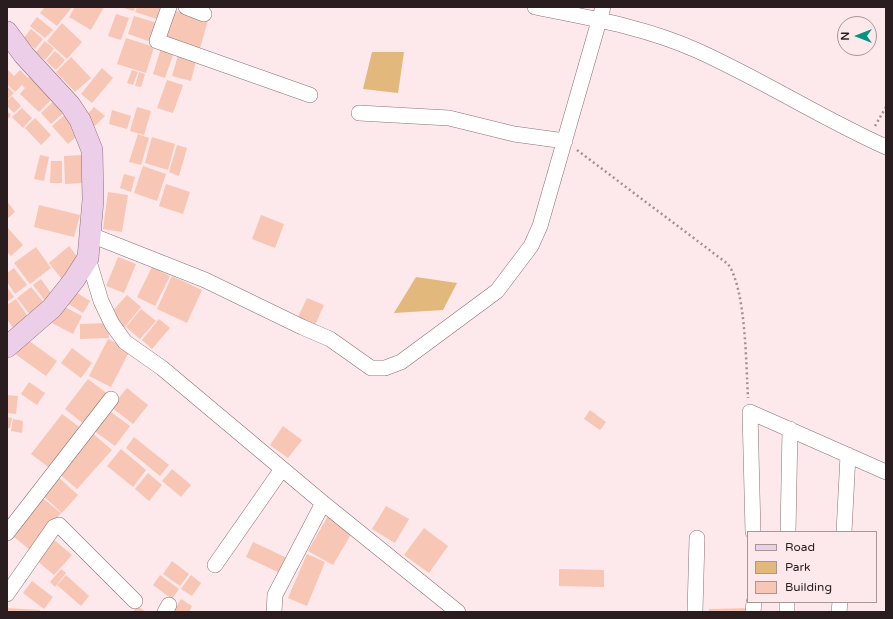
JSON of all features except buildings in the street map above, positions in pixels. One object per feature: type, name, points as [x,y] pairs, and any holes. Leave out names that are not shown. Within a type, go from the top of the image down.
[{"type":"street","points":[[169,7],[157,41],[310,95]]},
{"type":"street","points":[[186,7],[204,14]]},
{"type":"street","points":[[535,7],[601,13],[696,50],[886,147]]},
{"type":"street","points":[[91,235],[205,280],[330,339],[372,368],[385,368],[401,362],[497,292],[531,246],[540,226],[601,13]]},
{"type":"street","points":[[7,32],[24,55],[70,105],[86,132],[92,150],[93,200],[88,258],[101,301],[120,337],[162,368],[323,503],[458,612]]},
{"type":"street","points":[[359,113],[449,118],[514,134],[565,141]]},
{"type":"street","points":[[8,344],[52,308],[74,280],[88,258]]},
{"type":"street","points":[[7,533],[111,399]]},
{"type":"street","points":[[753,531],[750,412],[886,472]]},
{"type":"street","points":[[788,531],[790,429]]},
{"type":"street","points":[[844,531],[848,455]]},
{"type":"street","points":[[215,564],[282,469]]},
{"type":"street","points":[[274,612],[275,595],[323,503]]},
{"type":"street","points":[[7,594],[54,526],[59,525],[135,601]]},
{"type":"street","points":[[695,612],[697,538]]},
{"type":"path","points":[[867,138],[886,107]]},
{"type":"path","points":[[565,141],[731,269],[735,275],[740,301],[750,412]]},
{"type":"green space","points":[[372,52],[404,52],[398,93],[363,89]]},
{"type":"green space","points":[[416,277],[457,283],[443,310],[394,313]]}]
